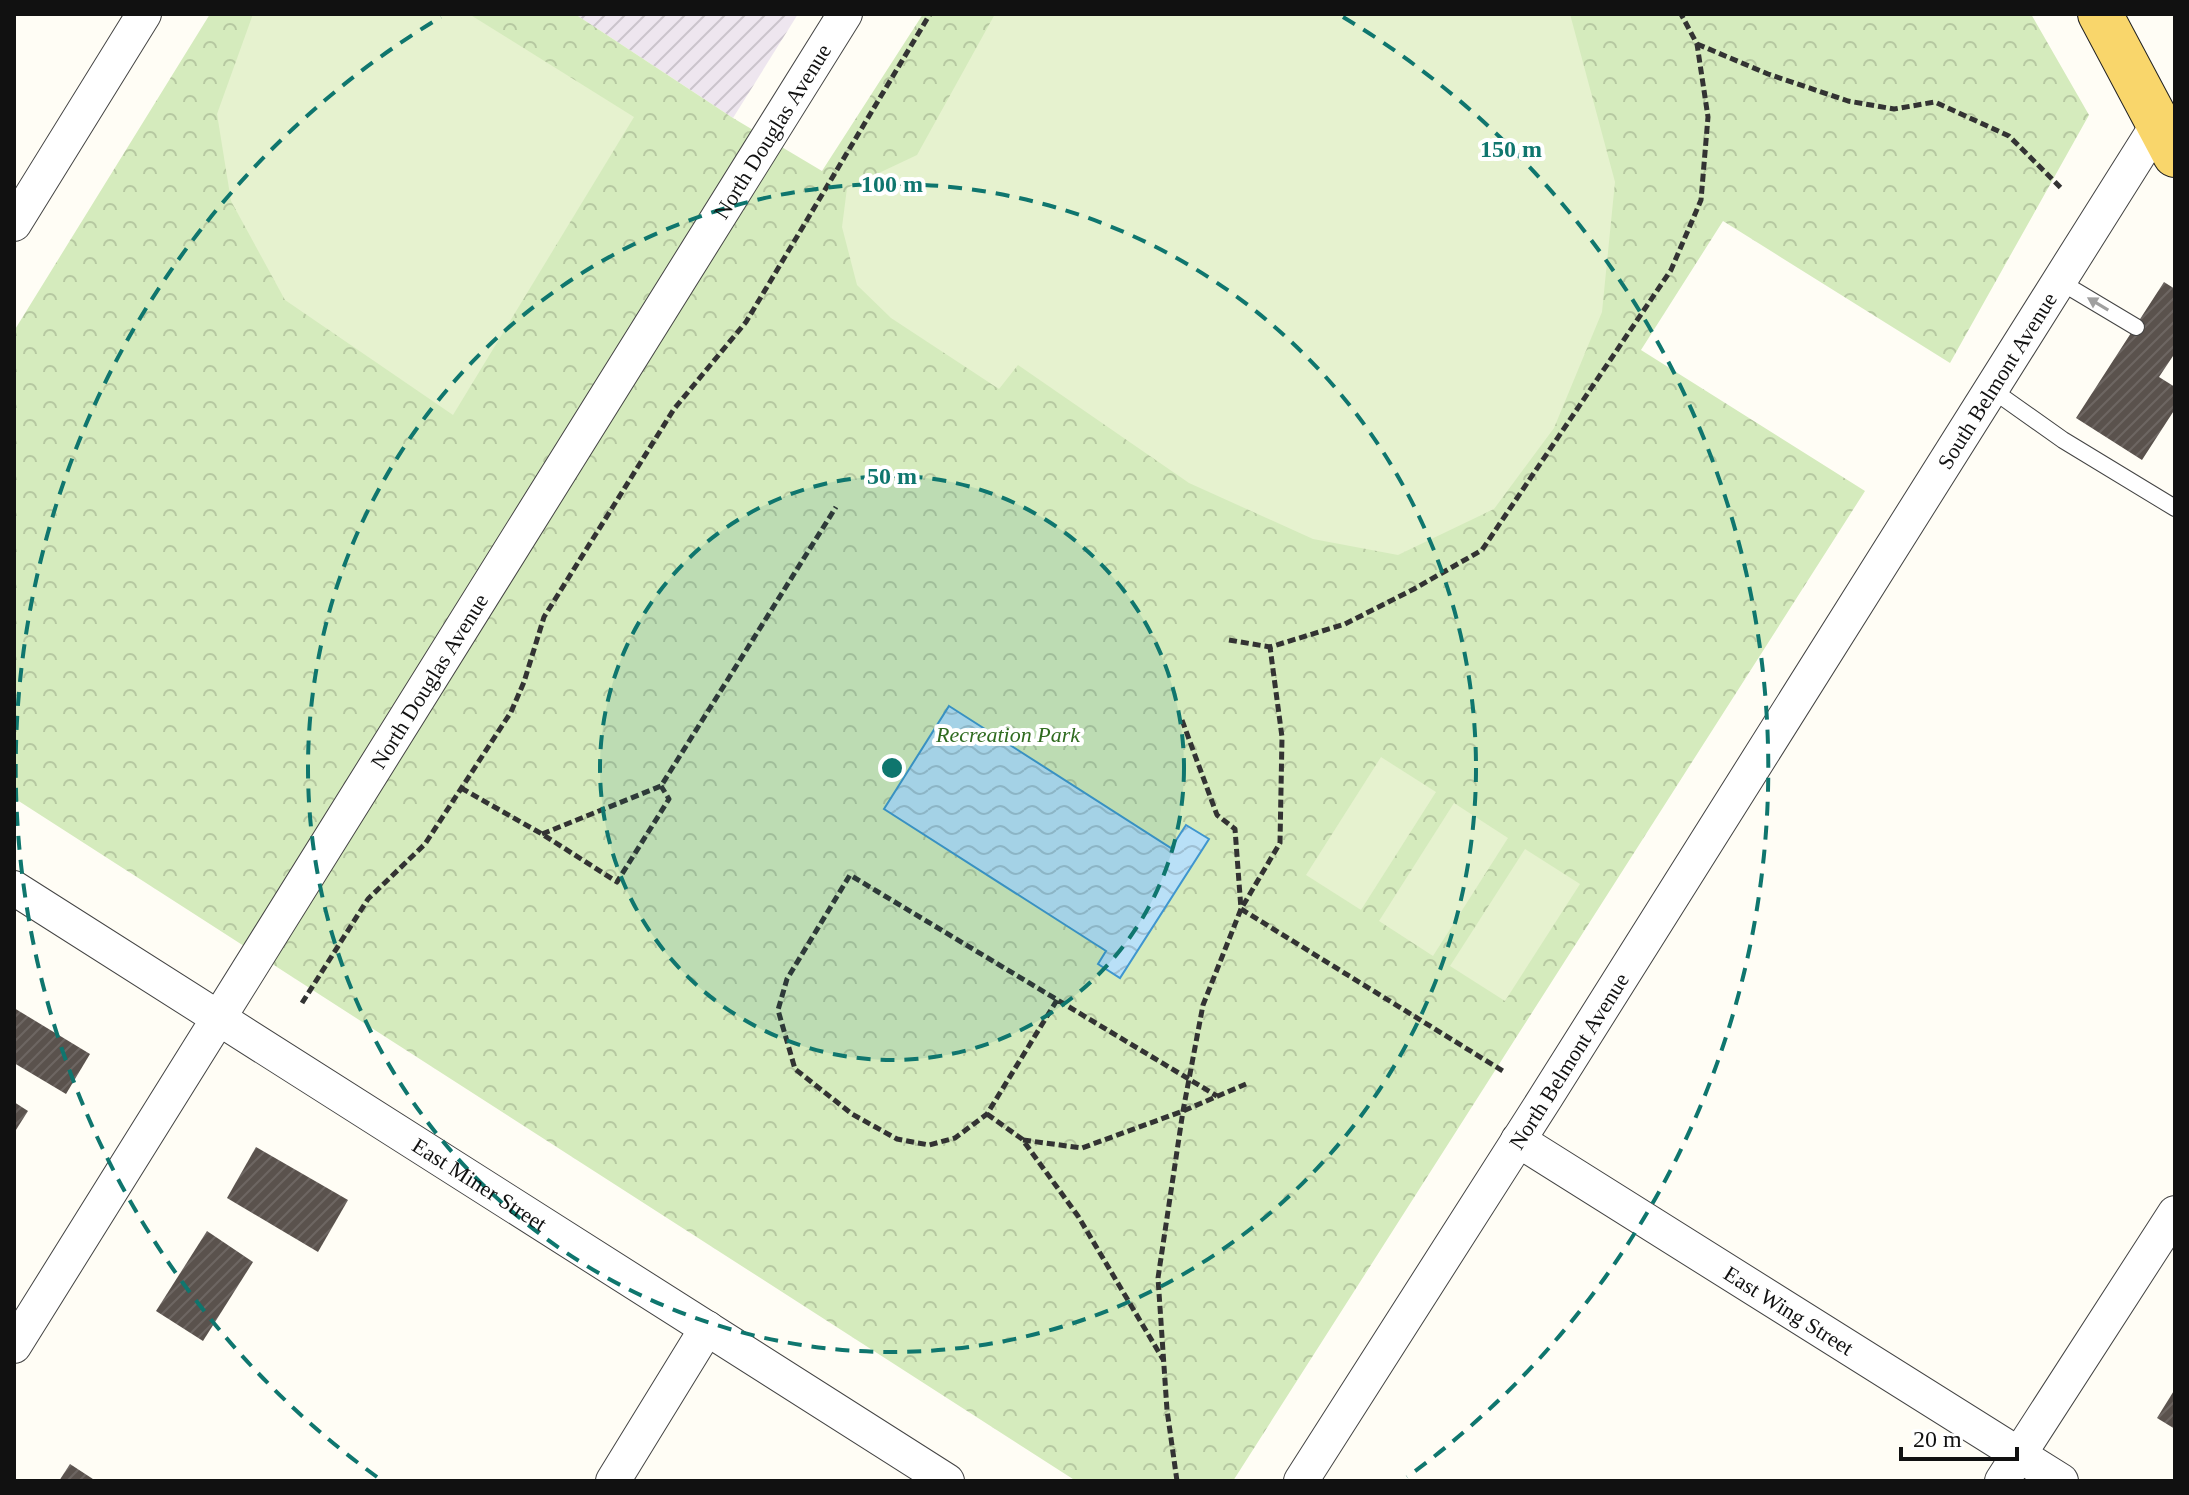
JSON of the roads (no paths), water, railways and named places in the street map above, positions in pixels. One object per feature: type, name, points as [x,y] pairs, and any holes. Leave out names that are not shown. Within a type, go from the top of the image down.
[{"type":"main road","points":[[2100,14],[2167,139]]},
{"type":"street","points":[[17,215],[144,14]]},
{"type":"street","name":"North Douglas Avenue","points":[[14,1346],[845,14]]},
{"type":"street","name":"South Belmont Avenue","points":[[1835,638],[2059,281],[2167,139]]},
{"type":"street","name":"North Belmont Avenue","points":[[1301,1481],[1835,638]]},
{"type":"street","name":"East Miner Street","points":[[14,888],[947,1481]]},
{"type":"street","name":"East Wing Street","points":[[1518,1140],[2010,1468],[2061,1481]]},
{"type":"street","points":[[2010,1468],[2175,1213]]},
{"type":"street","points":[[613,1481],[707,1328]]},
{"type":"lane","points":[[2059,281],[2136,327]]},
{"type":"lane","points":[[1991,389],[2063,440],[2175,508]]},
{"type":"water","points":[[949,706],[1171,848],[1186,825],[1209,839],[1120,978],[1098,964],[1106,951],[884,809]]},
{"type":"park label","name":"Recreation Park","points":[[1008,734]]}]
